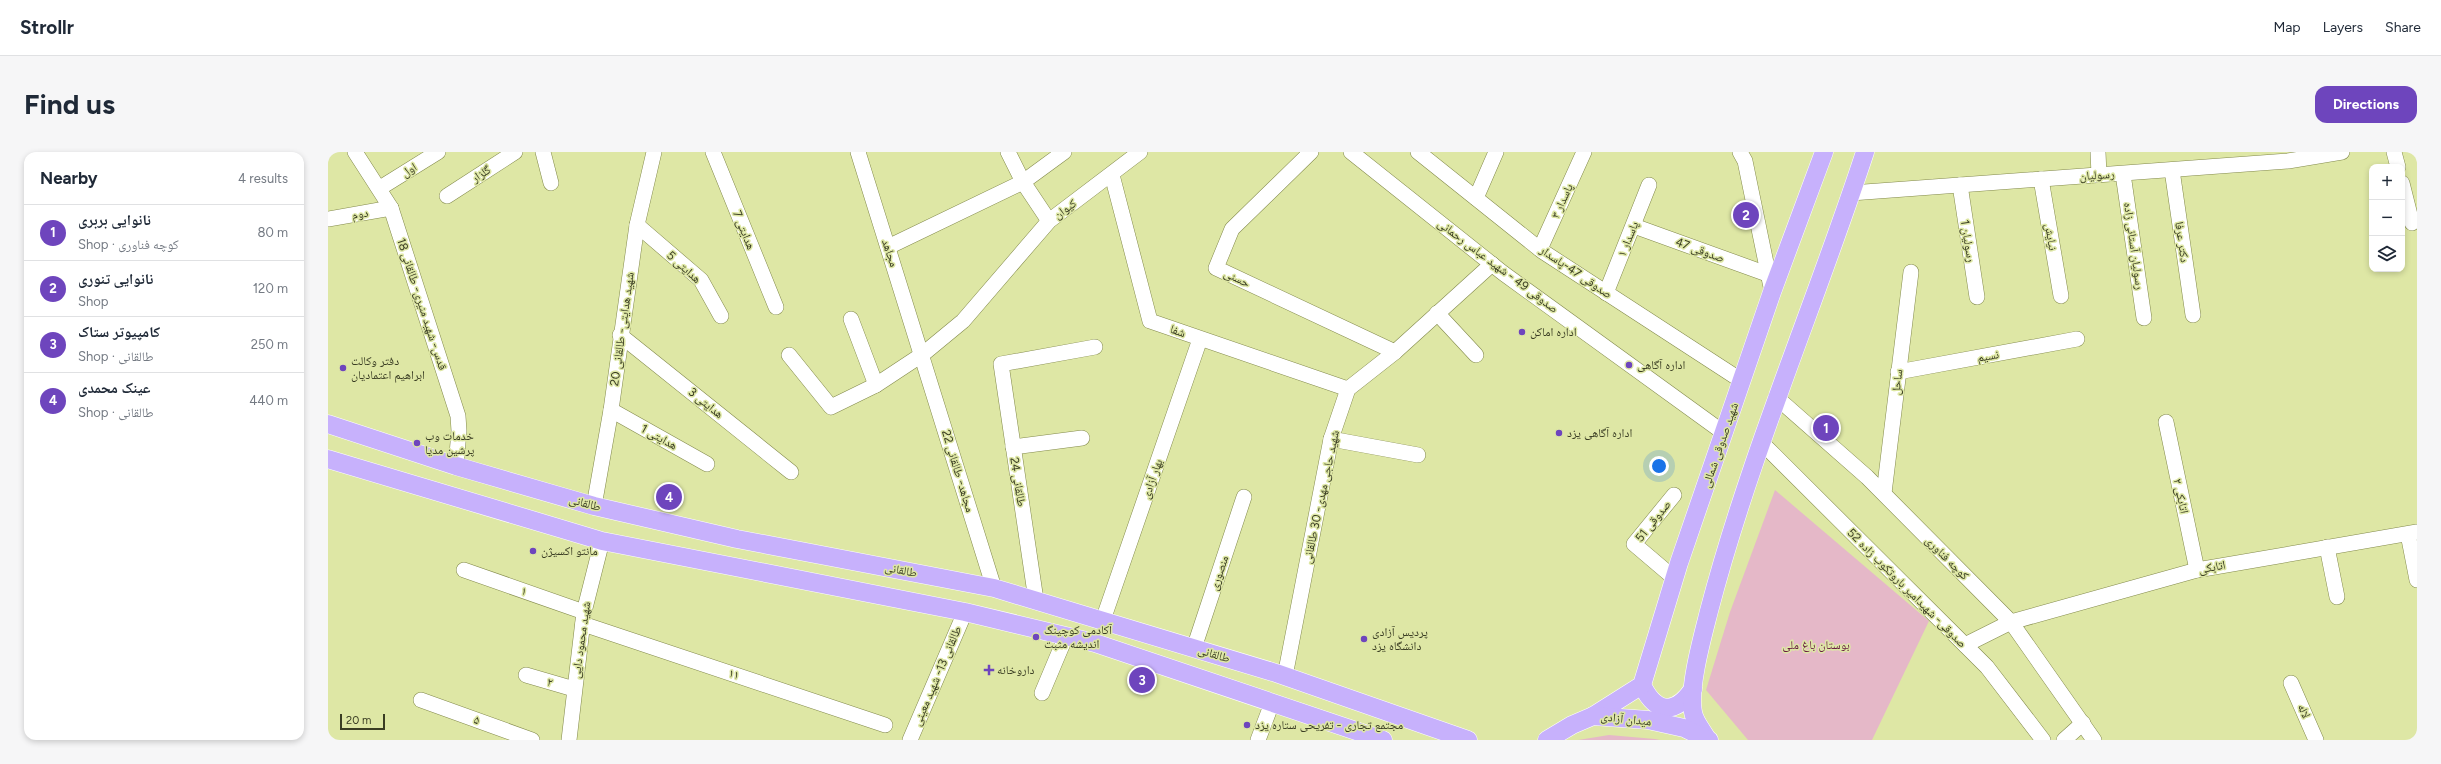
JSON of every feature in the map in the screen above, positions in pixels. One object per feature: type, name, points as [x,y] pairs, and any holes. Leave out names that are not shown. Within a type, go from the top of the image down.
[{"type":"main road","name":"شهید صدوقی شمالی","points":[[1642,685],[1674,578],[1772,292],[1824,152]]},
{"type":"main road","points":[[1708,740],[1693,712],[1694,689],[1698,656],[1719,575],[1776,397],[1852,193],[1865,152]]},
{"type":"main road","name":"طالقانی","points":[[328,424],[456,466],[594,506],[737,539],[994,588],[1285,676],[1468,740]]},
{"type":"main road","points":[[328,459],[602,541],[965,612],[1095,643],[1383,740]]},
{"type":"main road","points":[[1593,716],[1642,685],[1650,701],[1666,708],[1683,703],[1694,689]]},
{"type":"main road","name":"میدان آزادی","points":[[1547,740],[1572,725],[1593,716],[1648,720],[1684,728],[1708,740]]},
{"type":"street","name":"قدس- شهید منیری- طالقانی 18","points":[[355,152],[392,208],[458,416],[459,431],[456,466]]},
{"type":"street","name":"اول","points":[[380,188],[438,152]]},
{"type":"street","name":"گلزار","points":[[447,196],[515,152]]},
{"type":"street","points":[[542,152],[550,183]]},
{"type":"street","name":"شهید هدایتی- طالقانی 20","points":[[594,506],[611,410],[620,335],[637,225],[654,152]]},
{"type":"street","name":"هدایتی 7","points":[[713,152],[776,307]]},
{"type":"street","name":"مجاهد","points":[[858,152],[923,354]]},
{"type":"street","name":"کیوان","points":[[1008,152],[1023,182],[1049,221],[1140,152]]},
{"type":"street","points":[[888,247],[1023,182],[1064,152]]},
{"type":"street","name":"حسنی","points":[[1311,152],[1232,229],[1216,268],[1395,352]]},
{"type":"street","name":"صدوقی 47-پاسدار","points":[[1418,152],[1540,249],[1742,381]]},
{"type":"street","points":[[1476,198],[1496,152]]},
{"type":"street","name":"پاسدار ۳","points":[[1540,249],[1584,152]]},
{"type":"street","points":[[1740,152],[1745,162],[1767,274],[1772,292]]},
{"type":"street","points":[[2098,152],[2099,175]]},
{"type":"street","name":"رسولیان","points":[[1852,193],[2172,170],[2288,156],[2342,152]]},
{"type":"street","points":[[2394,152],[2397,164]]},
{"type":"street","name":"صدوقی 49 - شهید عباس رحمانی","points":[[1358,154],[1492,264],[1724,433]]},
{"type":"street","name":"دکتر عرفا","points":[[2172,170],[2193,314]]},
{"type":"street","name":"شفا","points":[[1112,174],[1150,321],[1348,389]]},
{"type":"street","name":"رسولیان آستانی زاده","points":[[2123,174],[2144,318]]},
{"type":"street","name":"نیایش","points":[[2041,179],[2061,296]]},
{"type":"street","name":"پاسدار ۱","points":[[1606,293],[1634,226],[1649,185]]},
{"type":"street","name":"رسولیان 1","points":[[1960,185],[1977,296]]},
{"type":"street","points":[[2405,195],[2412,223]]},
{"type":"street","name":"دوم","points":[[328,219],[392,208]]},
{"type":"street","points":[[789,355],[831,407],[876,385],[923,354],[963,321],[1049,221]]},
{"type":"street","name":"هدایتی 5","points":[[637,225],[701,280],[721,316]]},
{"type":"street","name":"صدوقی 47","points":[[1634,226],[1767,274]]},
{"type":"street","points":[[1348,389],[1395,352],[1492,264]]},
{"type":"street","name":"ساحل","points":[[1884,493],[1911,272]]},
{"type":"street","points":[[1437,314],[1476,355]]},
{"type":"street","points":[[851,319],[876,385]]},
{"type":"street","name":"هدایتی 3","points":[[620,335],[791,472]]},
{"type":"street","name":"بهار آزادی","points":[[1103,620],[1200,339]]},
{"type":"street","name":"نسیم","points":[[1898,372],[2077,339]]},
{"type":"street","name":"طالقانی 24","points":[[1036,600],[1000,364],[1095,347]]},
{"type":"street","name":"مجاهد- طالقانی 22","points":[[923,354],[994,588]]},
{"type":"street","name":"شهید حاجی مهدی- 30 طالقانی","points":[[1285,676],[1331,439],[1348,389]]},
{"type":"street","name":"کوچه فناوری","points":[[1776,397],[1884,493],[2011,622],[2094,740]]},
{"type":"street","name":"هدایتی 1","points":[[611,410],[707,464]]},
{"type":"street","name":"اتابکی ۲","points":[[2166,422],[2197,570]]},
{"type":"street","points":[[1013,448],[1082,438]]},
{"type":"street","points":[[1331,439],[1418,455]]},
{"type":"street","name":"52 صدوقی- شهیدامیر باروتکوب زاده","points":[[1762,443],[1987,667],[2043,740]]},
{"type":"street","name":"صدوقی 51","points":[[1674,495],[1634,544],[1674,578]]},
{"type":"street","name":"منصوری","points":[[1194,648],[1244,497]]},
{"type":"street","points":[[2413,533],[2417,580]]},
{"type":"street","name":"اتابکی","points":[[1965,645],[2011,622],[2197,570],[2413,533]]},
{"type":"street","name":"شهید محمود دایی","points":[[569,740],[583,618],[602,541]]},
{"type":"street","points":[[2326,547],[2337,597]]},
{"type":"street","name":"۱","points":[[464,570],[583,618]]},
{"type":"street","name":"طالقانی 13- شهید معینی","points":[[910,740],[965,612]]},
{"type":"street","name":"۱۱","points":[[583,618],[885,725]]},
{"type":"street","points":[[1042,693],[1066,636]]},
{"type":"street","name":"۲","points":[[526,676],[574,689]]},
{"type":"street","name":"لاله","points":[[2291,683],[2316,740]]},
{"type":"street","name":"۵","points":[[421,700],[532,740]]},
{"type":"street","points":[[1258,740],[1272,702]]},
{"type":"street","points":[[2064,740],[2083,723]]},
{"type":"green space","name":"بوستان باغ ملی","points":[[1775,490],[1929,621],[1872,740],[1748,740],[1706,690],[1730,612]]},
{"type":"green space","points":[[1609,735],[1655,739],[1660,740],[1578,740]]},
{"type":"place","name":"نانوایی تنوری","points":[[1746,215]]},
{"type":"place","name":"اداره اماکن","points":[[1522,332]]},
{"type":"place","name":"اداره آگاهی","points":[[1629,365]]},
{"type":"place","name":"دفتر وکالت ابراهیم اعتمادیان","points":[[343,368]]},
{"type":"place","name":"نانوایی بربری","points":[[1826,428]]},
{"type":"place","name":"اداره آگاهی یزد","points":[[1559,433]]},
{"type":"place","name":"خدمات وب پرشین مدیا","points":[[417,443]]},
{"type":"place","name":"عینک محمدی","points":[[669,497]]},
{"type":"place","name":"مانتو اكسيژن","points":[[533,551]]},
{"type":"place","name":"آکادمی کوچینگ اندیشه مثبت","points":[[1036,637]]},
{"type":"place","name":"پردیس آزادی دانشگاه یزد","points":[[1364,639]]},
{"type":"place","name":"داروخانه","points":[[989,670]]},
{"type":"place","name":"کامپیوتر ستاک","points":[[1142,680]]},
{"type":"place","name":"مجتمع تجاری - تفریحی ستاره یزد","points":[[1247,725]]}]
